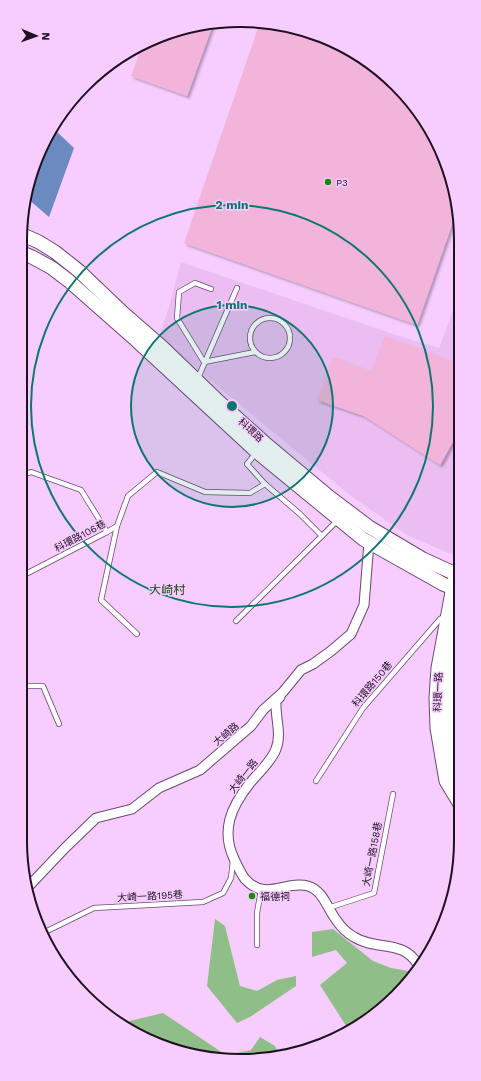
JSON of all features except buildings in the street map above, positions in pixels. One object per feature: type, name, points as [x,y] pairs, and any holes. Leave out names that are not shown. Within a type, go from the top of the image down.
[{"type":"street","name":"科環路","points":[[27,237],[55,252],[79,270],[123,313],[162,347],[193,384]]},
{"type":"street","name":"科環路","points":[[27,255],[52,268],[69,281],[193,384],[338,520],[363,540],[454,589]]},
{"type":"street","name":"科環路","points":[[262,448],[369,527],[423,559],[454,574]]},
{"type":"street","name":"大崎路","points":[[31,883],[96,818],[132,809],[159,788],[200,770],[252,726],[263,710],[283,692],[301,670],[313,664],[351,634],[364,605],[369,542]]},
{"type":"street","name":"科環一路","points":[[454,607],[448,670],[447,730],[454,778]]},
{"type":"street","name":"科環一路","points":[[453,616],[438,668],[436,698],[437,728],[446,781],[454,794]]},
{"type":"street","name":"大崎一路","points":[[261,890],[252,886],[244,878],[233,857],[228,836],[228,826],[232,811],[241,795],[250,782],[271,759],[276,749],[279,736],[276,701],[283,692]]},
{"type":"street","points":[[261,890],[308,886],[321,895],[337,921],[354,938],[365,942],[403,950],[412,956],[416,962]]},
{"type":"lane","points":[[204,362],[177,318],[179,292],[195,283],[211,289]]},
{"type":"lane","points":[[193,384],[237,288]]},
{"type":"lane","points":[[204,362],[255,352],[260,356],[274,358],[280,355],[289,344],[290,338],[285,325],[274,318],[268,318],[256,323],[250,334],[250,340],[255,352]]},
{"type":"lane","points":[[262,448],[246,464],[265,484],[300,514],[322,536]]},
{"type":"lane","points":[[27,473],[31,472],[80,490],[107,532]]},
{"type":"lane","name":"科環路106巷","points":[[27,573],[116,526],[128,496],[157,472],[205,492],[250,493],[265,484]]},
{"type":"lane","points":[[236,621],[338,520]]},
{"type":"lane","points":[[116,526],[101,600],[137,634]]},
{"type":"lane","name":"科環路150巷","points":[[316,781],[362,708],[440,619],[453,616]]},
{"type":"lane","points":[[27,687],[43,686],[59,724]]},
{"type":"lane","name":"大崎一路158巷","points":[[328,908],[374,893],[393,794]]},
{"type":"lane","name":"大崎一路195巷","points":[[47,931],[94,908],[204,902],[223,893],[231,878],[233,857]]},
{"type":"lane","points":[[257,946],[257,913],[261,890]]},
{"type":"lane","points":[[412,956],[418,960]]},
{"type":"shaded area","points":[[181,262],[393,334],[439,348],[454,309],[454,555],[407,535],[351,496],[159,338]]},
{"type":"shaded area","points":[[454,778],[454,854],[453,860]]},
{"type":"green space","points":[[215,919],[225,926],[240,986],[257,991],[277,980],[296,976],[296,986],[250,1017],[237,1023],[207,986]]},
{"type":"green space","points":[[333,929],[373,961],[391,968],[409,971],[381,1001],[359,1018],[346,1026],[320,985],[347,963],[336,950],[312,957],[312,932]]},
{"type":"green space","points":[[163,1013],[224,1054],[199,1050],[172,1043],[146,1032],[128,1022]]},
{"type":"green space","points":[[260,1037],[275,1046],[277,1051],[254,1054],[231,1054],[251,1050]]},
{"type":"water","points":[[57,132],[74,148],[49,217],[31,201],[38,172],[49,146]]},
{"type":"place","name":"P3","points":[[328,182]]},
{"type":"place","name":"福德祠","points":[[252,896]]},
{"type":"district","name":"大崎村","points":[[167,590]]}]
